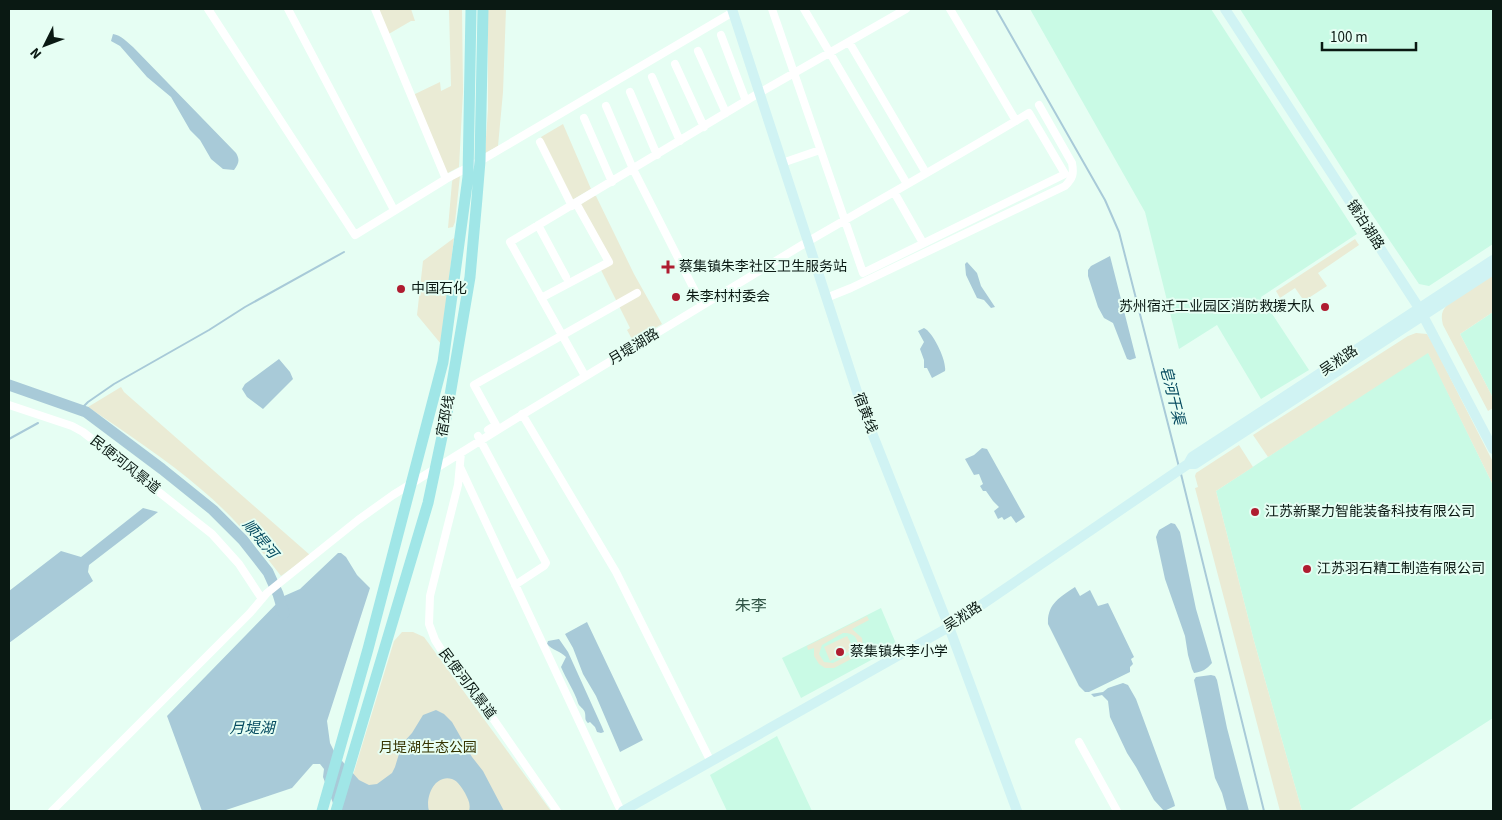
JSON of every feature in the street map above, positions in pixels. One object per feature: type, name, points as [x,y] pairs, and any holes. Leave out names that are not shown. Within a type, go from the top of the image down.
[{"type":"main road","name":"宿邳线","points":[[322,811],[368,649],[443,362],[468,177],[471,9]]},
{"type":"main road","name":"宿邳线","points":[[336,811],[428,503],[447,413],[470,277],[480,161],[484,9]]},
{"type":"main road","name":"镜泊湖路","points":[[1224,9],[1421,312],[1493,449]]},
{"type":"main road","name":"宿黄线","points":[[732,10],[807,242],[872,433],[949,627],[1017,811]]},
{"type":"main road","name":"吴淞路","points":[[1421,312],[1493,260]]},
{"type":"main road","name":"吴淞路","points":[[622,811],[949,627],[1188,464],[1192,457],[1421,312],[1493,270]]},
{"type":"street","points":[[208,9],[355,235],[732,10]]},
{"type":"street","points":[[288,9],[394,210]]},
{"type":"street","points":[[375,9],[446,179]]},
{"type":"street","points":[[772,9],[863,273],[1065,174],[1029,113],[1016,121],[950,9]]},
{"type":"street","points":[[804,9],[907,184]]},
{"type":"street","points":[[584,376],[510,242],[746,101],[906,9]]},
{"type":"street","points":[[721,35],[746,101]]},
{"type":"street","points":[[849,42],[926,173]]},
{"type":"street","points":[[698,51],[726,113]]},
{"type":"street","points":[[675,64],[704,127]]},
{"type":"street","points":[[652,77],[680,141]]},
{"type":"street","points":[[630,92],[657,155]]},
{"type":"street","points":[[826,298],[851,288],[1065,186],[1073,178],[1072,163],[1039,105]]},
{"type":"street","points":[[606,106],[633,169],[702,305]]},
{"type":"street","points":[[584,118],[612,182]]},
{"type":"street","name":"月堤湖路","points":[[52,811],[265,596],[358,520],[411,484],[584,376],[844,220],[1016,121]]},
{"type":"street","points":[[540,142],[609,262],[541,298]]},
{"type":"street","points":[[782,162],[820,150]]},
{"type":"street","points":[[894,192],[926,242],[933,249]]},
{"type":"street","points":[[538,226],[566,277]]},
{"type":"street","points":[[515,585],[546,563],[478,436],[496,425],[474,385],[637,294]]},
{"type":"street","name":"民便河风景道","points":[[9,405],[72,426],[89,437],[212,534],[265,596]]},
{"type":"street","points":[[522,414],[616,572],[711,762]]},
{"type":"street","name":"民便河风景道","points":[[461,453],[458,485],[430,596],[429,624],[435,640],[442,651],[485,707],[557,811]]},
{"type":"street","points":[[460,466],[622,811]]},
{"type":"street","points":[[1079,742],[1117,811]]},
{"type":"shaded area","points":[[1030,9],[1211,9],[1357,234],[1261,297],[1309,370],[1261,399],[1217,325],[1179,349],[1145,212]]},
{"type":"shaded area","points":[[1240,9],[1493,9],[1493,244],[1429,286],[1419,284],[1361,198]]},
{"type":"shaded area","points":[[1493,312],[1493,398],[1460,334]]},
{"type":"shaded area","points":[[1428,352],[1493,485],[1493,718],[1348,811],[1302,811],[1254,641],[1216,491]]},
{"type":"shaded area","name":"蔡集镇朱李小学","points":[[881,608],[897,646],[801,698],[782,658]]},
{"type":"shaded area","points":[[777,736],[812,811],[727,811],[710,775]]},
{"type":"green space","points":[[377,9],[411,9],[415,21],[411,21],[387,35]]},
{"type":"green space","points":[[449,9],[462,9],[463,92],[459,167],[446,174],[413,95],[440,82],[441,91],[451,86]]},
{"type":"green space","points":[[488,9],[506,9],[503,92],[498,146],[485,153],[488,109]]},
{"type":"green space","points":[[563,124],[591,189],[572,200],[541,137]]},
{"type":"green space","points":[[460,176],[455,222],[453,227],[448,228],[452,182],[453,179]]},
{"type":"green space","points":[[596,196],[634,274],[662,324],[633,341],[627,330],[630,328],[600,268],[611,262],[580,205]]},
{"type":"green space","points":[[454,238],[441,344],[417,315],[423,261]]},
{"type":"green space","points":[[1355,239],[1359,245],[1318,273],[1327,286],[1304,301],[1295,288],[1280,298],[1276,291]]},
{"type":"green space","points":[[1493,275],[1493,312],[1460,334],[1493,398],[1493,408],[1488,411],[1443,325],[1442,317],[1447,305]]},
{"type":"green space","points":[[1416,333],[1427,334],[1432,342],[1493,462],[1493,485],[1428,353],[1268,457],[1253,435],[1408,336]]},
{"type":"green space","points":[[121,387],[124,392],[310,555],[281,576],[244,531],[213,500],[160,457],[88,407]]},
{"type":"green space","points":[[1239,445],[1253,467],[1216,491],[1254,641],[1302,811],[1280,811],[1195,488],[1198,487],[1196,473]]},
{"type":"green space","points":[[867,616],[869,620],[852,629],[862,638],[863,647],[859,655],[834,668],[825,668],[819,664],[814,656],[814,648],[808,650],[807,646]],"holes":[[[843,633],[856,638],[858,643],[857,651],[833,663],[824,662],[819,654],[822,645]]]},
{"type":"green space","name":"月堤湖生态公园","points":[[402,632],[413,632],[424,637],[551,811],[342,811],[394,641]]},
{"type":"green space","points":[[847,636],[854,649],[830,661],[824,647]]},
{"type":"water","points":[[113,34],[121,37],[133,47],[236,153],[238,162],[234,170],[223,169],[211,159],[200,140],[190,130],[171,97],[147,77],[120,46],[111,41]]},
{"type":"water","points":[[1110,256],[1136,358],[1130,360],[1127,359],[1113,323],[1104,318],[1098,307],[1088,276],[1088,270],[1091,266]]},
{"type":"water","points":[[967,262],[977,273],[981,286],[995,307],[991,308],[984,300],[977,298],[966,275],[965,264]]},
{"type":"water","points":[[924,328],[935,341],[942,354],[945,366],[945,371],[932,378],[927,368],[924,368],[924,360],[920,349],[924,342],[918,331]]},
{"type":"water","points":[[279,359],[290,372],[293,379],[263,409],[247,397],[242,389],[245,384]]},
{"type":"water","points":[[982,448],[987,449],[1025,517],[1016,523],[1011,516],[1004,520],[1002,517],[998,519],[994,511],[999,507],[986,491],[983,491],[980,486],[983,484],[979,474],[974,475],[965,459],[974,455]]},
{"type":"water","points":[[143,508],[158,512],[89,565],[88,572],[93,581],[9,643],[9,591],[61,551],[81,557]]},
{"type":"water","points":[[1171,523],[1175,524],[1180,532],[1196,609],[1212,663],[1204,670],[1194,673],[1188,655],[1185,636],[1165,579],[1156,537],[1159,530]]},
{"type":"water","name":"月堤湖","points":[[338,553],[346,557],[357,575],[370,588],[327,721],[330,743],[335,753],[359,780],[369,785],[377,784],[392,773],[402,744],[412,733],[423,715],[436,710],[444,714],[452,722],[472,757],[483,771],[504,811],[469,811],[469,802],[461,787],[454,780],[446,778],[440,780],[432,788],[428,800],[429,811],[336,811],[323,777],[324,769],[320,764],[313,764],[292,788],[223,811],[202,811],[167,716],[284,596],[300,589]]},
{"type":"water","points":[[1075,587],[1080,596],[1090,590],[1098,606],[1108,603],[1134,657],[1131,659],[1133,664],[1130,667],[1130,672],[1089,692],[1085,692],[1079,686],[1048,624],[1048,617],[1052,606]]},
{"type":"water","points":[[587,622],[643,740],[620,752],[596,696],[583,674],[573,648],[565,634]]},
{"type":"water","points":[[559,639],[568,652],[604,732],[597,732],[595,727],[586,720],[584,711],[561,667],[566,657],[547,644],[548,641]]},
{"type":"water","points":[[1215,676],[1217,680],[1227,728],[1249,811],[1227,811],[1215,778],[1194,680],[1196,677]]},
{"type":"water","points":[[1123,683],[1128,685],[1136,699],[1174,802],[1175,806],[1164,811],[1154,800],[1127,753],[1110,717],[1108,701],[1102,695],[1094,697],[1091,694],[1103,692],[1108,688]]},
{"type":"waterway","name":"皂河干渠","points":[[996,9],[1105,200],[1119,232],[1179,467]]},
{"type":"waterway","points":[[80,410],[114,384],[209,330],[245,307],[344,252]]},
{"type":"waterway","name":"顺堤河","points":[[9,385],[86,412],[213,510],[243,540],[268,572],[278,594],[284,614]]},
{"type":"waterway","points":[[9,439],[38,423]]},
{"type":"waterway","name":"皂河干渠","points":[[1181,474],[1264,811]]},
{"type":"place","name":"蔡集镇朱李社区卫生服务站","points":[[668,267]]},
{"type":"place","name":"中国石化","points":[[401,289]]},
{"type":"place","name":"朱李村村委会","points":[[676,297]]},
{"type":"place","name":"苏州宿迁工业园区消防救援大队","points":[[1325,307]]},
{"type":"place","name":"江苏新聚力智能装备科技有限公司","points":[[1255,512]]},
{"type":"place","name":"江苏羽石精工制造有限公司","points":[[1307,569]]},
{"type":"place","name":"蔡集镇朱李小学","points":[[840,652]]},
{"type":"district","name":"朱李","points":[[751,606]]}]
